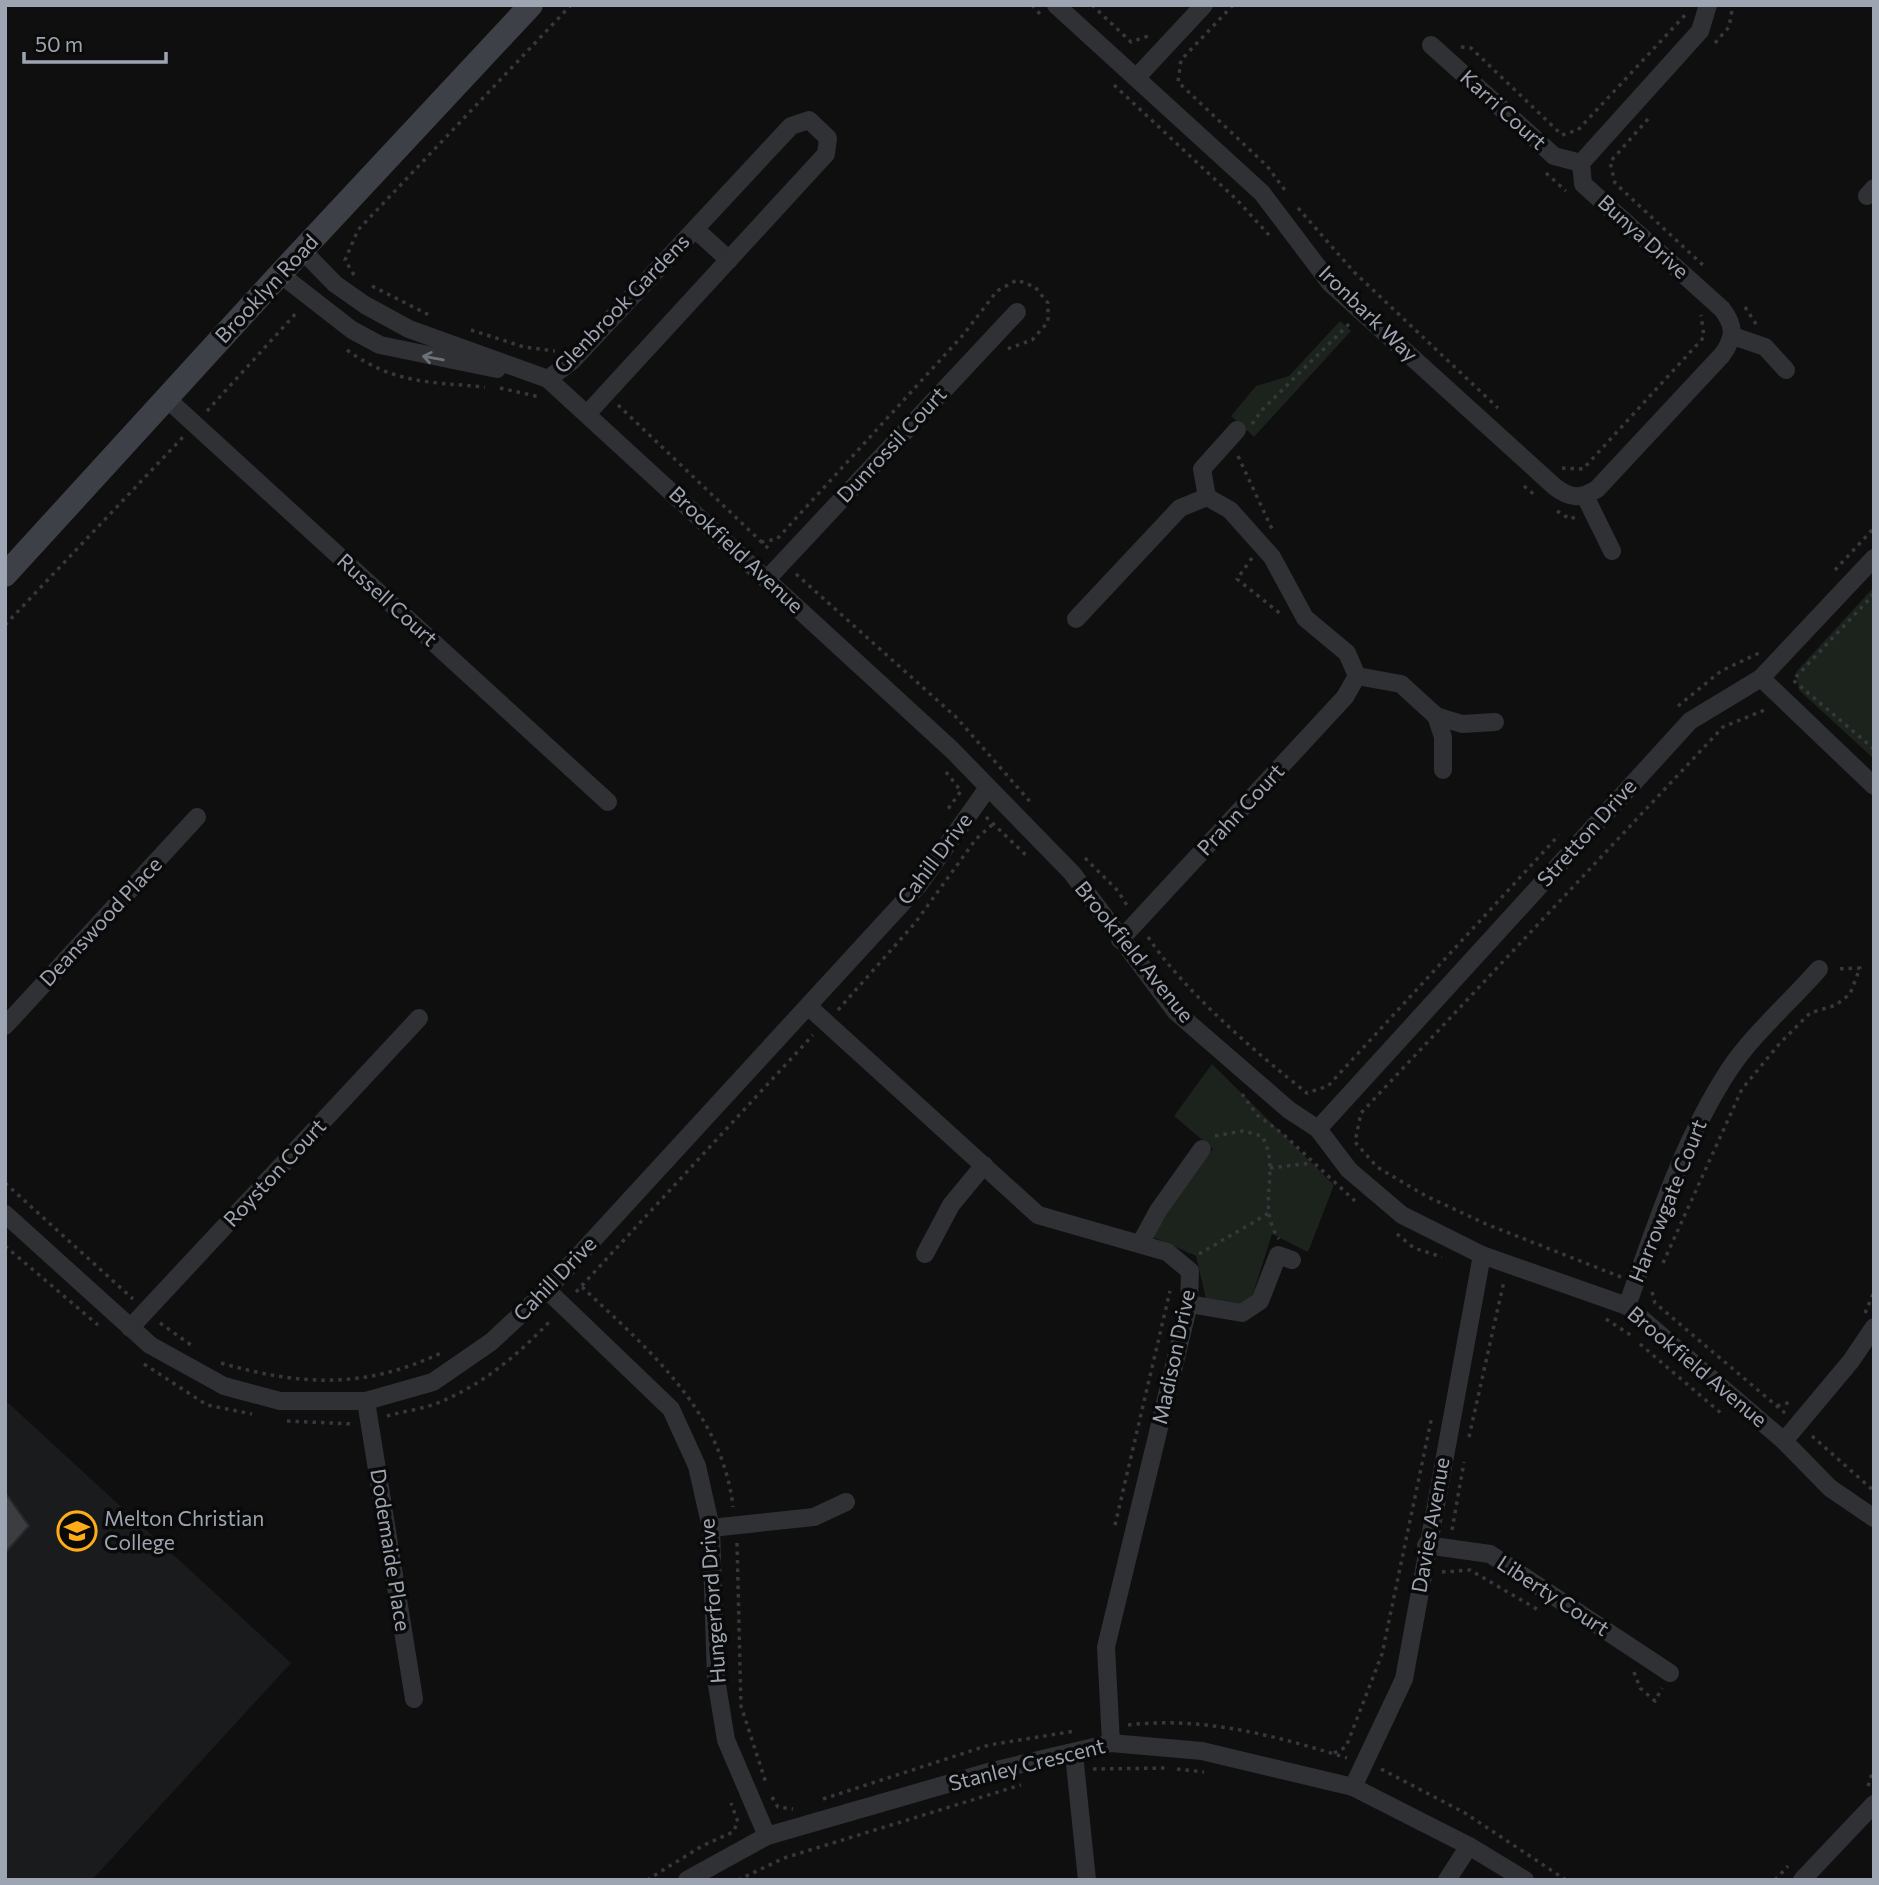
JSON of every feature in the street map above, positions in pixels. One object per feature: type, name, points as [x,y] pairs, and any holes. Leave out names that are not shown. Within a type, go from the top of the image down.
[{"type":"street","points":[[1136,78],[1204,5]]},
{"type":"street","points":[[1581,163],[1699,31],[1708,5]]},
{"type":"street","name":"Brooklyn Road","points":[[5,575],[523,8]]},
{"type":"street","name":"Ironbark Way","points":[[1048,10],[1136,78],[1262,193],[1330,283],[1555,487],[1588,504]]},
{"type":"street","name":"Karri Court","points":[[1431,45],[1554,156],[1581,163]]},
{"type":"street","name":"Glenbrook Gardens","points":[[548,379],[572,361],[791,126],[809,120],[828,138],[826,154],[587,414]]},
{"type":"street","name":"Bunya Drive","points":[[1581,163],[1583,184],[1722,309],[1730,319],[1733,336]]},
{"type":"street","name":"Glenbrook Gardens","points":[[695,229],[729,260]]},
{"type":"street","name":"Brookfield Avenue","points":[[302,250],[329,277],[365,305],[409,329],[548,379],[952,750],[987,789],[1072,873],[1176,1012],[1289,1110],[1318,1129],[1349,1170],[1402,1215],[1481,1263],[1627,1306],[1784,1441],[1830,1488],[1874,1518]]},
{"type":"street","points":[[280,274],[308,306],[380,345],[409,354],[548,379]]},
{"type":"street","points":[[352,330],[365,305]]},
{"type":"street","name":"Dunrossil Court","points":[[767,579],[1017,313]]},
{"type":"street","points":[[1612,551],[1588,504],[1605,481],[1722,355],[1733,336],[1751,341],[1772,353],[1786,370]]},
{"type":"street","name":"Russell Court","points":[[166,398],[608,802]]},
{"type":"street","points":[[1207,497],[1202,469],[1240,436]]},
{"type":"street","points":[[1207,497],[1230,510],[1272,557],[1305,618],[1346,653],[1357,676],[1401,684],[1436,716],[1462,724],[1495,722]]},
{"type":"street","points":[[1076,619],[1180,508],[1207,497]]},
{"type":"street","name":"Stretton Drive","points":[[1318,1129],[1690,721],[1761,678],[1874,558]]},
{"type":"street","name":"Prahn Court","points":[[1120,940],[1345,697],[1357,676]]},
{"type":"street","points":[[1761,678],[1874,786]]},
{"type":"street","points":[[1436,716],[1443,737],[1443,769]]},
{"type":"street","name":"Cahill Drive","points":[[5,1214],[150,1345],[224,1386],[280,1401],[366,1401],[433,1382],[491,1342],[547,1290],[918,886],[987,789]]},
{"type":"street","name":"Deanswood Place","points":[[5,1026],[197,817]]},
{"type":"street","name":"Harrowgate Court","points":[[1627,1306],[1680,1162],[1705,1110],[1731,1067],[1819,969]]},
{"type":"street","name":"Madison Drive","points":[[809,1007],[1038,1215],[1167,1252],[1190,1271],[1189,1304],[1106,1647],[1110,1735]]},
{"type":"street","name":"Royston Court","points":[[130,1328],[419,1018]]},
{"type":"street","points":[[1140,1244],[1158,1211],[1202,1149]]},
{"type":"street","points":[[925,1254],[951,1205],[984,1165]]},
{"type":"street","points":[[1189,1304],[1242,1313],[1260,1301],[1278,1255],[1292,1259]]},
{"type":"street","name":"Davies Avenue","points":[[1353,1787],[1404,1679],[1426,1545],[1481,1263]]},
{"type":"street","name":"Hungerford Drive","points":[[547,1290],[671,1409],[697,1466],[711,1528],[716,1679],[726,1740],[767,1836]]},
{"type":"street","points":[[1784,1441],[1851,1361],[1874,1327]]},
{"type":"street","name":"Dodemaide Place","points":[[366,1401],[414,1699]]},
{"type":"street","points":[[711,1528],[814,1517],[846,1502]]},
{"type":"street","name":"Liberty Court","points":[[1426,1545],[1490,1554],[1670,1673]]},
{"type":"street","name":"Stanley Crescent","points":[[687,1880],[767,1836],[992,1771],[1075,1762],[1110,1735],[1202,1751],[1353,1787],[1469,1846],[1525,1880]]},
{"type":"street","points":[[1075,1762],[1087,1880]]},
{"type":"street","points":[[1802,1880],[1874,1804]]},
{"type":"street","points":[[1447,1880],[1469,1846]]},
{"type":"path","points":[[329,277],[345,260],[358,230],[571,5]]},
{"type":"path","points":[[1032,5],[1048,10]]},
{"type":"path","points":[[1092,5],[1130,42],[1152,35]]},
{"type":"path","points":[[1233,5],[1181,61],[1178,82],[1267,166],[1354,272],[1503,413]]},
{"type":"path","points":[[1431,45],[1471,48],[1562,135],[1578,130],[1687,13],[1688,5]]},
{"type":"path","points":[[1710,48],[1729,27],[1732,5]]},
{"type":"path","points":[[1107,78],[1237,201],[1272,239]]},
{"type":"path","points":[[1656,110],[1610,162],[1615,183],[1710,271]]},
{"type":"path","points":[[1539,166],[1569,194]]},
{"type":"path","points":[[345,260],[356,278]]},
{"type":"path","points":[[368,284],[438,320]]},
{"type":"path","points":[[1738,298],[1758,328],[1751,341]]},
{"type":"path","points":[[5,625],[195,425],[296,313],[308,306]]},
{"type":"path","points":[[296,313],[308,306]]},
{"type":"path","points":[[1552,460],[1562,469],[1583,468],[1704,337],[1703,316],[1692,307]]},
{"type":"path","points":[[1342,313],[1360,332]]},
{"type":"path","points":[[1289,622],[1237,579],[1272,528],[1240,436],[1262,410],[1351,322]]},
{"type":"path","points":[[460,327],[524,347],[563,352],[572,361]]},
{"type":"path","points":[[337,342],[366,364],[407,380],[504,388],[544,398]]},
{"type":"path","points":[[606,393],[783,562],[956,717],[1034,806]]},
{"type":"path","points":[[1522,484],[1542,500]]},
{"type":"path","points":[[1551,506],[1570,519],[1588,504]]},
{"type":"path","points":[[1829,576],[1874,528]]},
{"type":"path","points":[[1874,594],[1793,680],[1874,749]]},
{"type":"path","points":[[1670,715],[1689,694],[1721,671],[1759,654],[1767,644]]},
{"type":"path","points":[[1775,716],[1765,707],[1723,727],[1361,1113],[1355,1142],[1377,1167],[1426,1196],[1486,1224],[1651,1290],[1655,1303],[1874,1491]]},
{"type":"path","points":[[945,770],[975,806],[1037,865]]},
{"type":"path","points":[[946,813],[961,791]]},
{"type":"path","points":[[284,1420],[347,1426],[439,1403],[484,1379],[530,1342],[915,923],[976,839],[993,824]]},
{"type":"path","points":[[1080,853],[1124,901],[1163,960],[1273,1067],[1307,1093],[1328,1086],[1566,828]]},
{"type":"path","points":[[1124,901],[1136,897]]},
{"type":"path","points":[[1662,1265],[1742,1089],[1780,1043],[1810,1013],[1836,1005],[1850,994],[1860,968],[1819,969]]},
{"type":"path","points":[[1239,1090],[1257,1115],[1283,1134],[1364,1208]]},
{"type":"path","points":[[1202,1149],[1210,1137],[1229,1132],[1251,1131],[1262,1136],[1270,1151],[1270,1227],[1292,1259]]},
{"type":"path","points":[[1270,1168],[1312,1163]]},
{"type":"path","points":[[5,1183],[168,1331],[198,1349]]},
{"type":"path","points":[[1181,1264],[1269,1213]]},
{"type":"path","points":[[1394,1232],[1414,1248],[1481,1263],[1513,1282]]},
{"type":"path","points":[[5,1245],[107,1333]]},
{"type":"path","points":[[582,1287],[680,1383],[705,1424],[730,1481],[735,1526],[741,1706],[769,1792],[778,1807],[791,1810],[804,1805]]},
{"type":"path","points":[[1112,1536],[1171,1287]]},
{"type":"path","points":[[1599,1314],[1634,1338],[1664,1367],[1727,1418]]},
{"type":"path","points":[[550,1321],[560,1324]]},
{"type":"path","points":[[218,1362],[270,1377],[355,1381],[396,1371],[450,1347]]},
{"type":"path","points":[[138,1359],[207,1405],[258,1415]]},
{"type":"path","points":[[1332,1753],[1346,1747],[1382,1654],[1433,1410]]},
{"type":"path","points":[[1441,1572],[1470,1570],[1551,1618]]},
{"type":"path","points":[[1633,1668],[1640,1688],[1655,1701],[1670,1673]]},
{"type":"path","points":[[817,1801],[989,1745],[1110,1735],[1146,1723],[1231,1728],[1332,1753],[1386,1770],[1465,1813],[1566,1880]]},
{"type":"path","points":[[1075,1762],[1211,1773]]},
{"type":"path","points":[[738,1880],[784,1858],[1023,1784]]},
{"type":"path","points":[[647,1880],[702,1846],[733,1832],[738,1822],[730,1798]]},
{"type":"shaded area","points":[[1340,321],[1351,331],[1254,437],[1231,416],[1256,386],[1289,376]]},
{"type":"shaded area","points":[[1874,587],[1874,759],[1799,690],[1796,672]]},
{"type":"shaded area","points":[[1212,1064],[1334,1185],[1308,1252],[1272,1234],[1249,1306],[1206,1299],[1196,1256],[1151,1236],[1213,1149],[1174,1116]]},
{"type":"shaded area","name":"Melton Christian College","points":[[5,1400],[291,1663],[92,1880],[5,1880]]},
{"type":"building","points":[[5,1492],[29,1526],[5,1553]]},
{"type":"place","name":"Melton Christian College","points":[[77,1531]]}]
